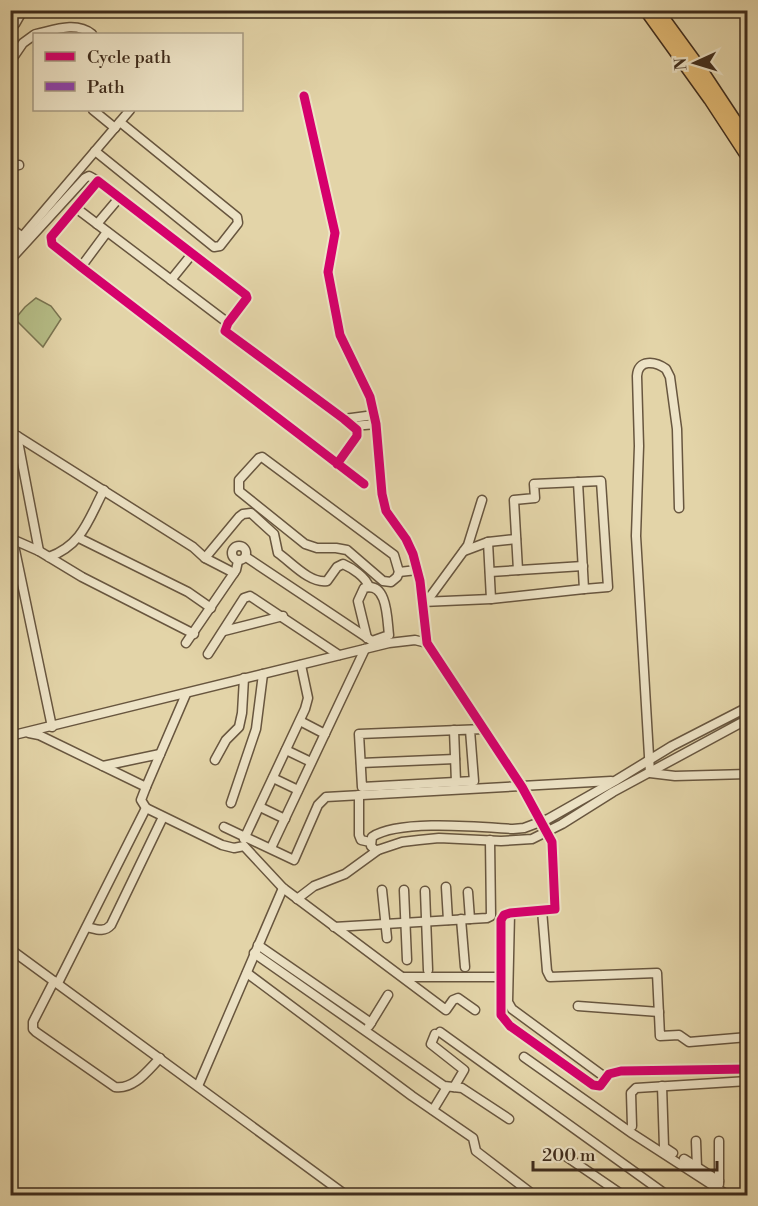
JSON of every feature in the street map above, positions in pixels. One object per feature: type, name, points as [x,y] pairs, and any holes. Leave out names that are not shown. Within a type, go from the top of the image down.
[{"type":"highway","points":[[646,10],[710,99],[747,157]]},
{"type":"highway","points":[[657,10],[703,73],[747,141]]},
{"type":"street","points":[[11,27],[23,10]]},
{"type":"street","points":[[44,33],[72,27],[84,29],[90,33]]},
{"type":"street","points":[[10,62],[24,43],[33,36]]},
{"type":"street","points":[[304,96],[334,233],[328,272],[340,335],[370,397],[375,420],[382,494],[386,511],[411,547],[424,602],[427,643],[522,787],[552,842],[555,909],[510,913],[504,915],[501,920],[501,1015],[510,1026],[594,1085],[600,1086],[613,1072],[621,1071],[747,1069]]},
{"type":"street","points":[[95,111],[117,125],[237,217],[238,223],[220,246],[214,247],[95,151]]},
{"type":"street","points":[[10,251],[129,111]]},
{"type":"street","points":[[10,260],[85,178],[89,176],[98,181],[247,296],[225,331],[344,418],[357,430],[357,436],[337,464]]},
{"type":"street","points":[[98,181],[51,237],[51,241],[81,267],[364,484]]},
{"type":"street","points":[[97,224],[119,198]]},
{"type":"street","points":[[76,208],[228,323]]},
{"type":"street","points":[[10,228],[22,237]]},
{"type":"street","points":[[81,267],[107,232]]},
{"type":"street","points":[[171,280],[192,254]]},
{"type":"street","points":[[650,772],[636,519],[639,446],[637,376],[641,365],[650,362],[666,369],[670,377],[677,429],[679,508]]},
{"type":"street","points":[[344,418],[375,420]]},
{"type":"street","points":[[353,426],[375,420]]},
{"type":"street","points":[[14,435],[193,547],[205,558],[234,573]]},
{"type":"street","points":[[14,435],[39,551]]},
{"type":"street","points":[[259,458],[265,458],[390,551],[394,555],[398,568],[393,581],[383,581],[347,550],[316,548],[305,544],[240,491],[239,480],[259,458]]},
{"type":"street","points":[[424,602],[491,599],[608,587],[601,481],[534,484],[535,498],[513,500],[518,570]]},
{"type":"street","points":[[578,483],[584,589]]},
{"type":"street","points":[[49,557],[62,551],[79,538],[104,490]]},
{"type":"street","points":[[424,602],[464,551],[472,534],[482,500]]},
{"type":"street","points":[[205,558],[239,517],[251,513],[274,534],[278,553],[311,578],[318,582],[327,581],[337,567],[343,564],[368,582],[369,587]]},
{"type":"street","points":[[10,526],[52,727]]},
{"type":"street","points":[[79,538],[188,592],[211,608]]},
{"type":"street","points":[[464,551],[488,542],[516,539]]},
{"type":"street","points":[[14,540],[39,551],[82,577],[194,634]]},
{"type":"street","points":[[488,542],[491,599]]},
{"type":"street","points":[[186,643],[242,559],[373,641],[405,640],[427,643]]},
{"type":"street","points":[[398,568],[416,566]]},
{"type":"street","points":[[490,572],[583,566]]},
{"type":"street","points":[[271,848],[365,649],[373,641],[389,635],[383,596],[376,589],[369,587],[364,588],[358,601],[373,641]]},
{"type":"street","points":[[208,654],[247,596],[283,616],[339,655]]},
{"type":"street","points":[[224,631],[283,616]]},
{"type":"street","points":[[10,736],[365,649]]},
{"type":"street","points":[[240,847],[300,722],[308,698],[301,665]]},
{"type":"street","points":[[231,803],[259,717],[262,674]]},
{"type":"street","points":[[215,760],[226,740],[237,730],[242,713],[244,678]]},
{"type":"street","points":[[186,694],[141,800],[146,808],[222,845],[246,848],[283,888],[446,1010],[453,1000],[458,998],[475,1010]]},
{"type":"street","points":[[370,842],[377,833],[397,829],[442,825],[524,828],[615,781],[672,746],[747,707]]},
{"type":"street","points":[[242,713],[259,717]]},
{"type":"street","points":[[297,899],[314,886],[345,874],[378,850],[402,842],[439,838],[520,841],[532,839],[747,719]]},
{"type":"street","points":[[300,722],[325,734]]},
{"type":"street","points":[[470,730],[474,781],[362,787],[359,734],[484,729]]},
{"type":"street","points":[[454,730],[456,782]]},
{"type":"street","points":[[29,733],[39,735],[146,787]]},
{"type":"street","points":[[286,750],[311,762]]},
{"type":"street","points":[[102,766],[160,754]]},
{"type":"street","points":[[361,764],[455,759]]},
{"type":"street","points":[[650,772],[675,776],[747,774]]},
{"type":"street","points":[[273,778],[298,790]]},
{"type":"street","points":[[224,827],[294,860],[321,800],[333,796],[615,781],[624,786]]},
{"type":"street","points":[[359,795],[359,835],[361,840],[370,842],[375,850],[378,850]]},
{"type":"street","points":[[260,807],[285,819]]},
{"type":"street","points":[[146,808],[87,927],[33,1022],[33,1029],[115,1087],[124,1088],[137,1081],[160,1058]]},
{"type":"street","points":[[87,927],[105,930],[111,925],[163,817]]},
{"type":"street","points":[[334,927],[491,916],[490,840]]},
{"type":"street","points":[[446,887],[448,920]]},
{"type":"street","points":[[198,1086],[283,888]]},
{"type":"street","points":[[382,890],[387,938]]},
{"type":"street","points":[[404,890],[407,960]]},
{"type":"street","points":[[425,891],[428,970]]},
{"type":"street","points":[[465,967],[465,919],[468,892]]},
{"type":"street","points":[[542,910],[547,971],[550,977],[657,974],[660,1036],[679,1035],[689,1042],[747,1037]]},
{"type":"street","points":[[510,913],[508,1002],[512,1009],[606,1078]]},
{"type":"street","points":[[10,949],[347,1196]]},
{"type":"street","points":[[256,949],[371,1023]]},
{"type":"street","points":[[256,949],[366,1031],[450,1087],[465,1089],[508,1119]]},
{"type":"street","points":[[246,973],[473,1138],[476,1151],[535,1196]]},
{"type":"street","points":[[404,977],[500,977]]},
{"type":"street","points":[[366,1031],[388,995]]},
{"type":"street","points":[[578,1006],[659,1012]]},
{"type":"street","points":[[433,1110],[464,1070],[431,1044],[437,1033],[663,1194]]},
{"type":"street","points":[[524,1057],[633,1134],[729,1196]]},
{"type":"street","points":[[632,1126],[631,1093],[633,1089],[747,1081]]},
{"type":"street","points":[[662,1086],[664,1147],[719,1183],[719,1141]]},
{"type":"street","points":[[696,1141],[697,1168]]},
{"type":"street","points":[[567,1157],[624,1196]]},
{"type":"green space","points":[[36,298],[51,306],[61,319],[43,347],[15,319]]},
{"type":"marked path","points":[[10,29],[13,25]]},
{"type":"cycle path","points":[[304,96],[335,233],[328,272],[340,335],[370,397],[376,424],[382,494],[386,511],[406,539],[413,554],[420,581],[427,643],[522,787],[552,842],[555,909],[510,913],[504,915],[501,920],[501,1015],[510,1026],[593,1085],[600,1086],[609,1074],[621,1071],[748,1069]]},
{"type":"cycle path","points":[[337,464],[357,436],[357,430],[225,331],[228,323],[247,298],[246,295],[98,181],[51,237],[52,244],[81,267],[364,484]]}]
